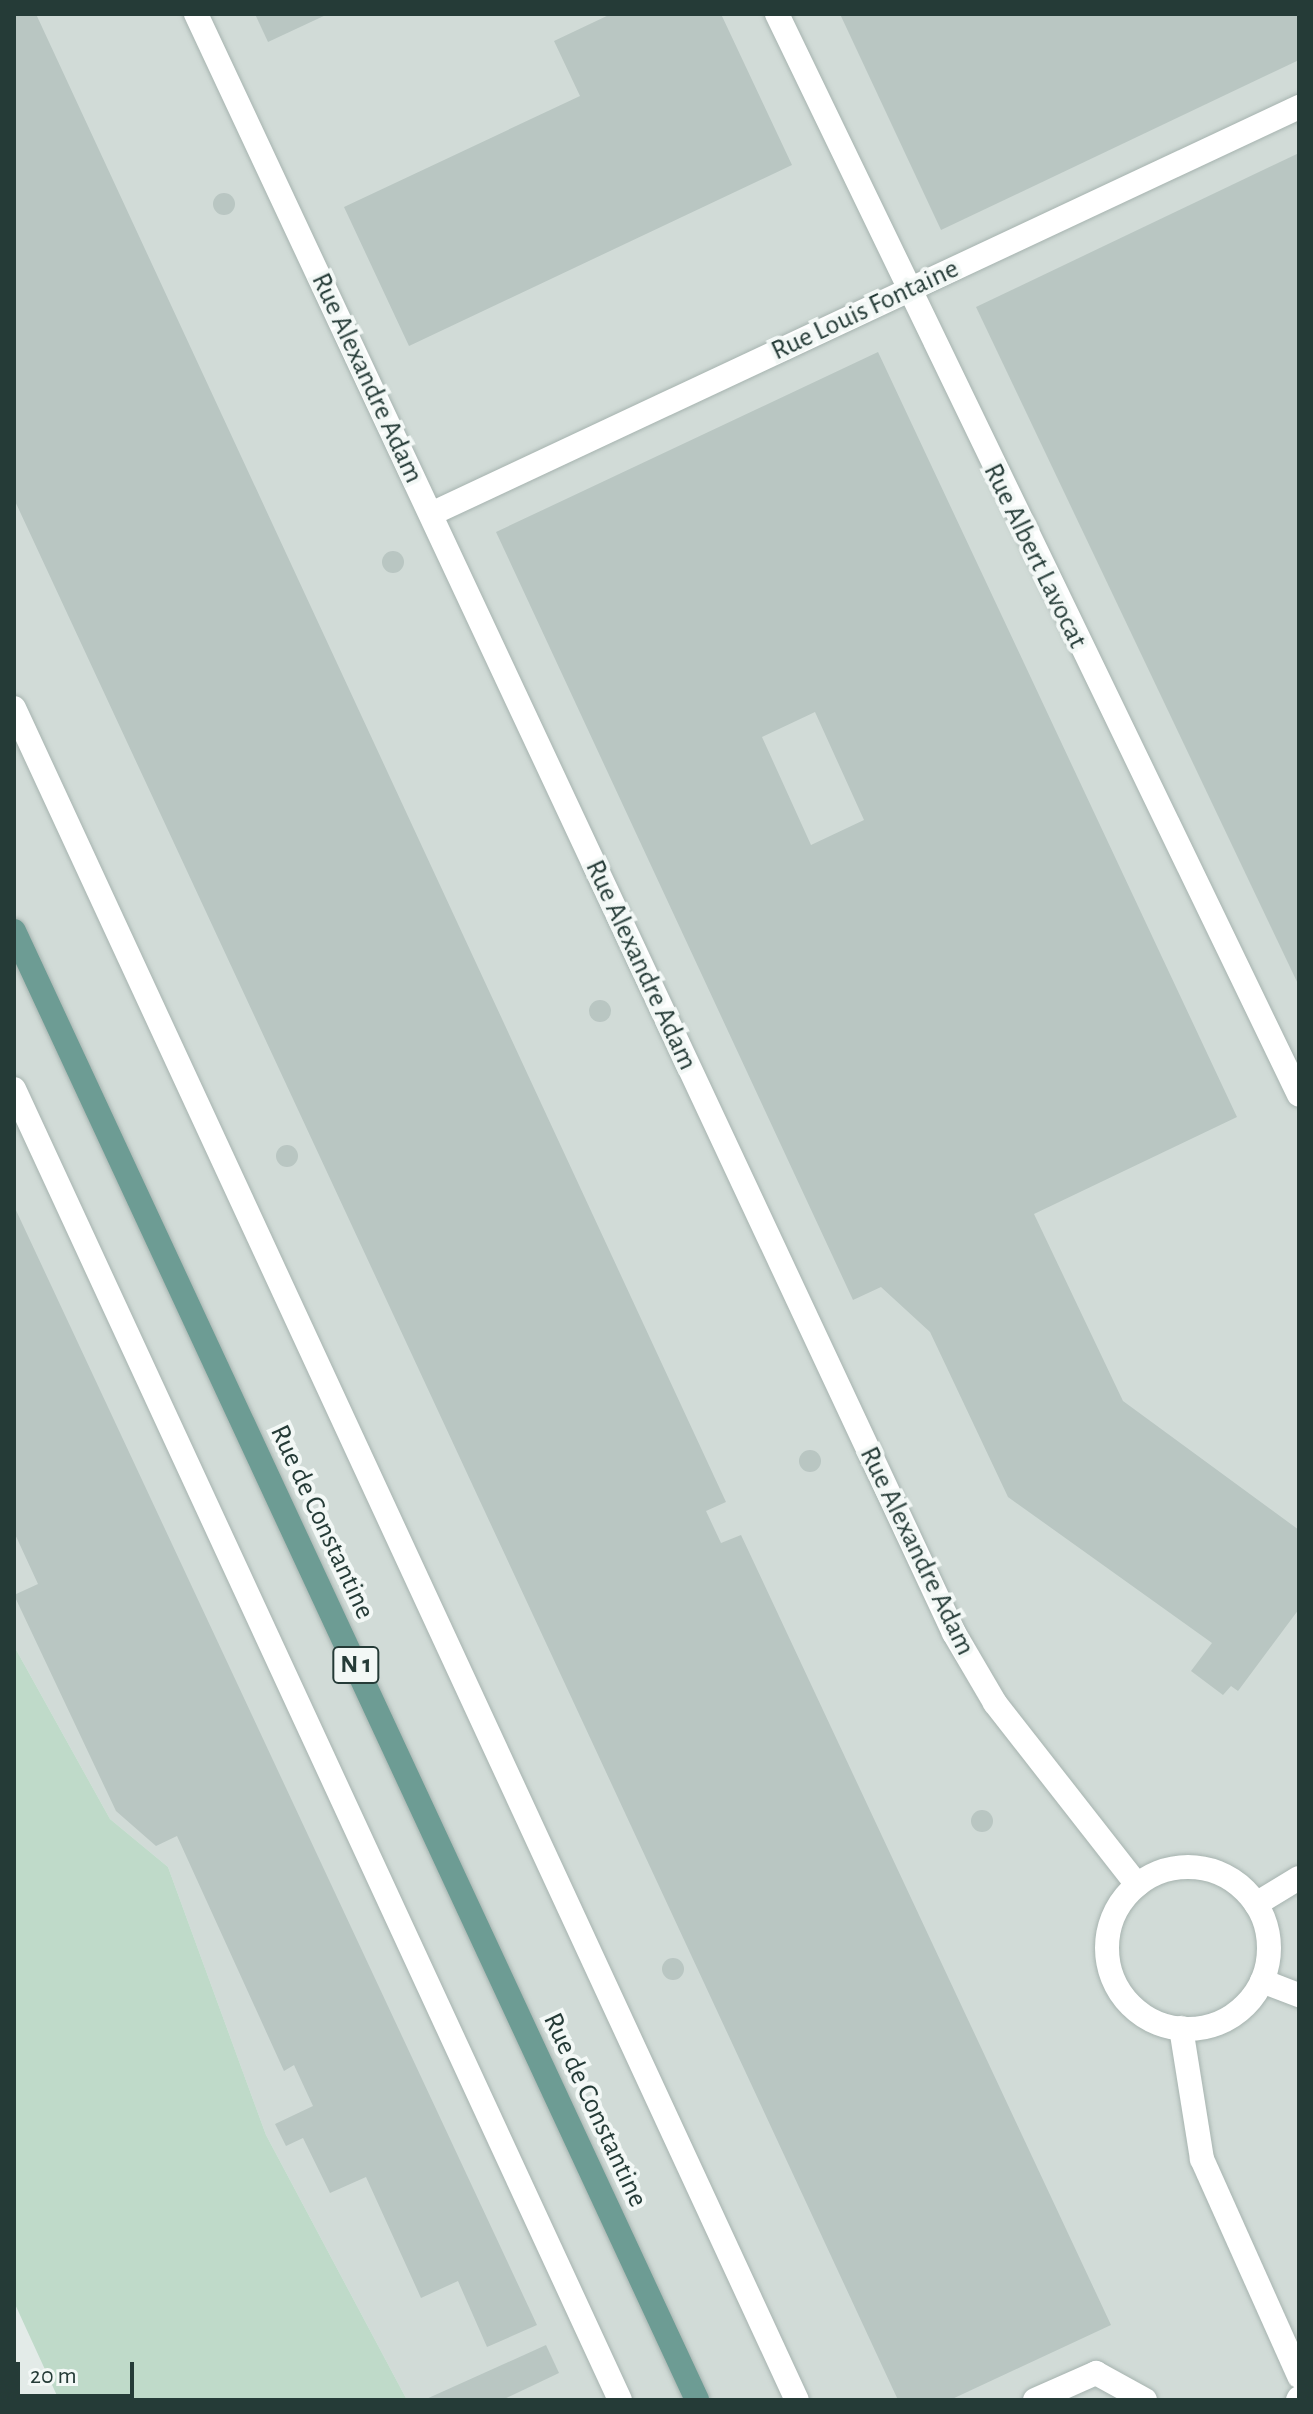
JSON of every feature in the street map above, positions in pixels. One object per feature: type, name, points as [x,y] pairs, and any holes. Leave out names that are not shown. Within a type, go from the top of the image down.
[{"type":"main road","name":"Rue de Constantine","points":[[14,931],[697,2400]]},
{"type":"street","name":"Rue Alexandre Adam","points":[[196,14],[954,1633],[995,1703],[1137,1885]]},
{"type":"street","name":"Rue Albert Lavocat","points":[[777,14],[907,290],[1299,1095]]},
{"type":"street","name":"Rue Louis Fontaine","points":[[431,514],[1299,107]]},
{"type":"street","points":[[14,708],[797,2400]]},
{"type":"street","points":[[14,1089],[620,2400]]},
{"type":"street","points":[[1195,1867],[1230,1878],[1256,1904],[1269,1948],[1262,1981],[1224,2020],[1181,2028],[1137,2010],[1110,1971],[1110,1924],[1137,1885],[1158,1872],[1195,1867]]},
{"type":"street","points":[[1256,1904],[1299,1878]]},
{"type":"street","points":[[1262,1981],[1299,1995]]},
{"type":"street","points":[[1181,2028],[1196,2142],[1299,2376]]},
{"type":"street","points":[[1035,2400],[1096,2373],[1145,2400]]},
{"type":"shaded area","points":[[14,14],[1299,14],[1299,2400],[407,2400],[266,2135],[168,1867],[110,1819],[14,1646]]},
{"type":"green space","points":[[14,1646],[110,1819],[168,1867],[266,2135],[407,2400],[59,2400],[14,2302]]},
{"type":"building","points":[[14,14],[36,14],[726,1502],[706,1511],[721,1543],[741,1535],[1111,2325],[950,2400],[898,2400],[14,499]]},
{"type":"building","points":[[255,14],[328,14],[268,42]]},
{"type":"building","points":[[611,14],[721,14],[792,165],[409,346],[344,207],[580,96],[554,41]]},
{"type":"building","points":[[840,14],[1299,14],[1299,60],[941,230]]},
{"type":"building","points":[[1299,153],[1299,986],[976,307]]},
{"type":"building","points":[[224,193],[235,204],[224,215],[213,204]]},
{"type":"building","points":[[878,352],[1237,1117],[1034,1214],[1123,1401],[1299,1530],[1299,1609],[1238,1691],[1231,1686],[1223,1695],[1191,1671],[1212,1643],[1008,1497],[930,1332],[881,1287],[853,1300],[496,532]],"holes":[[[815,712],[864,820],[811,845],[762,737]]]},
{"type":"building","points":[[393,551],[401,554],[404,562],[401,570],[393,573],[385,570],[382,562],[385,554]]},
{"type":"building","points":[[600,1000],[608,1003],[611,1011],[608,1019],[600,1022],[592,1019],[589,1011],[592,1003]]},
{"type":"building","points":[[287,1145],[295,1148],[298,1156],[295,1164],[287,1167],[279,1164],[276,1156],[279,1148]]},
{"type":"building","points":[[14,1206],[537,2325],[487,2347],[458,2281],[421,2298],[366,2177],[330,2193],[303,2138],[286,2146],[275,2124],[313,2106],[294,2065],[284,2071],[177,1836],[156,1846],[116,1811],[14,1595],[38,1584],[14,1532]]},
{"type":"building","points":[[810,1450],[818,1453],[821,1461],[818,1469],[810,1472],[802,1469],[799,1461],[802,1453]]},
{"type":"building","points":[[982,1810],[990,1813],[993,1821],[990,1829],[982,1832],[974,1829],[971,1821],[974,1813]]},
{"type":"building","points":[[673,1958],[681,1961],[684,1969],[681,1977],[673,1980],[665,1977],[662,1969],[665,1961]]},
{"type":"building","points":[[546,2345],[559,2373],[502,2400],[424,2400]]}]
